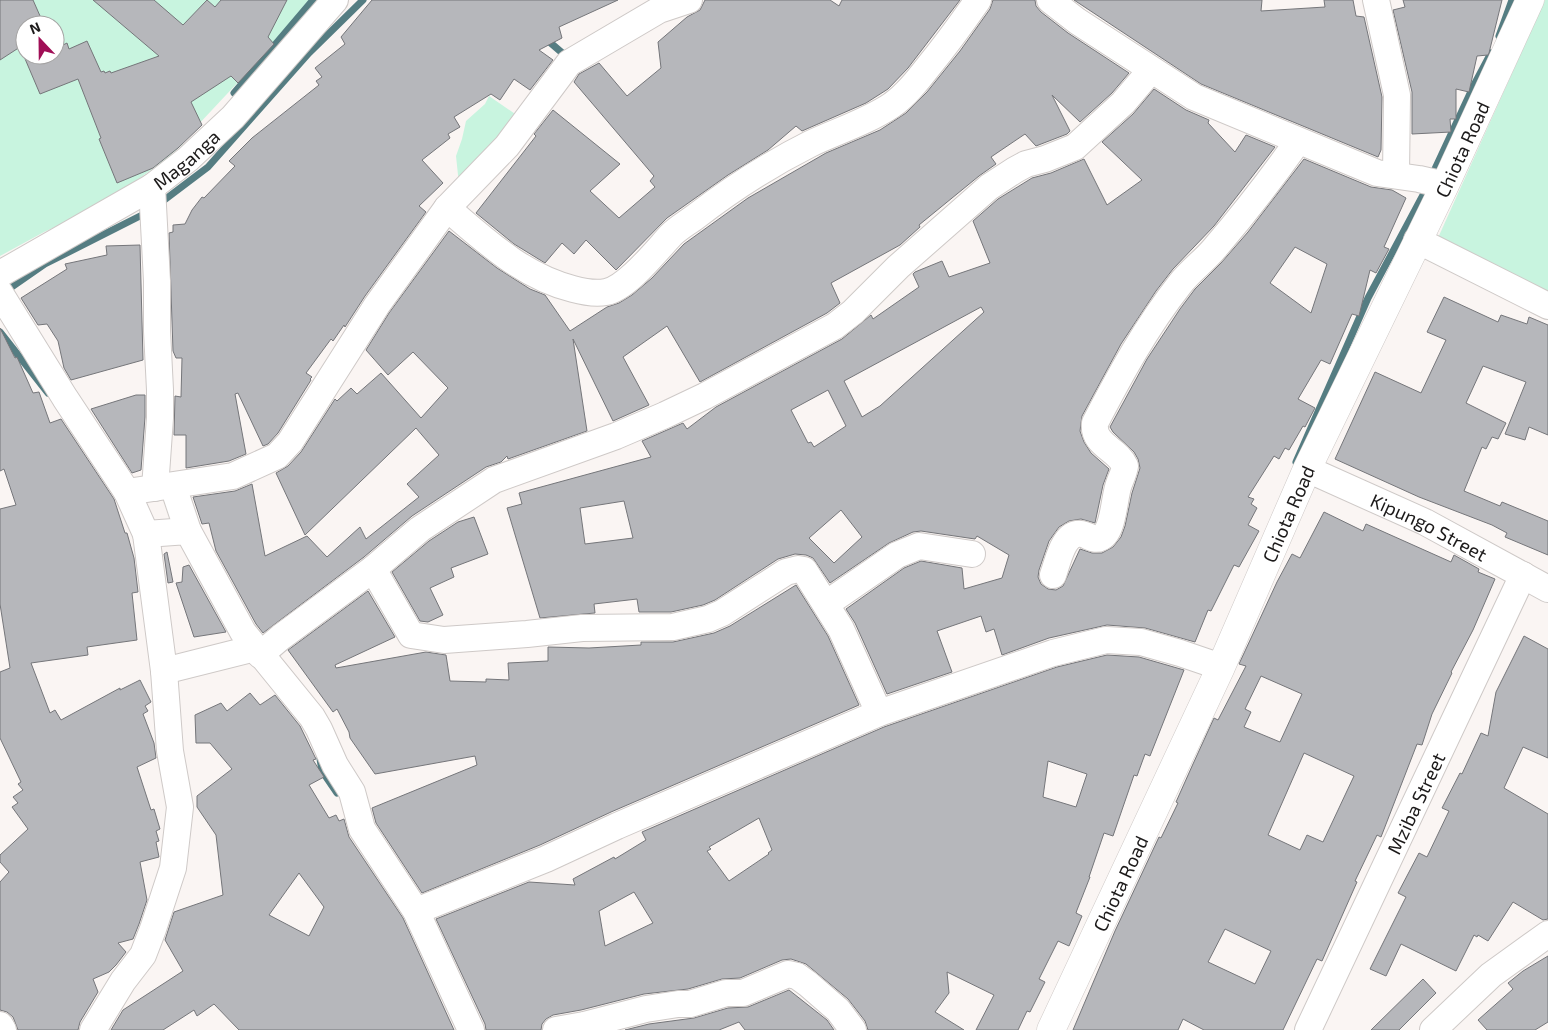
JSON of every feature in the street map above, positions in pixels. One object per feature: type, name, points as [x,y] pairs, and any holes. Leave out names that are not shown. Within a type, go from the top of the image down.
[{"type":"street","name":"Maganga","points":[[0,274],[152,188],[188,160],[233,118],[335,0]]},
{"type":"street","points":[[127,492],[232,476],[277,456],[290,442],[377,304],[447,208],[507,146],[569,63],[659,10],[689,0]]},
{"type":"street","points":[[447,208],[507,258],[538,277],[588,293],[608,292],[630,279],[672,234],[737,188],[808,145],[892,105],[911,88],[954,35],[978,0]]},
{"type":"street","points":[[1050,0],[1077,21],[1194,97],[1370,170],[1424,180],[1397,95],[1376,0]]},
{"type":"street","name":"Chiota Road","points":[[1050,1030],[1221,667],[1307,469],[1417,240],[1424,180],[1530,0]]},
{"type":"street","points":[[164,671],[257,651],[280,637],[373,569],[420,529],[494,480],[616,436],[665,415],[705,396],[835,326],[853,312],[898,267],[989,187],[1026,164],[1045,159],[1075,147],[1123,103],[1151,70]]},
{"type":"street","points":[[1053,575],[1064,544],[1071,536],[1080,533],[1100,539],[1111,523],[1118,484],[1125,466],[1123,460],[1099,440],[1094,431],[1095,423],[1124,366],[1163,306],[1182,282],[1213,251],[1273,178],[1298,141]]},
{"type":"street","points":[[152,188],[164,487],[243,632],[320,729],[336,765],[352,792],[362,829],[416,911],[471,1030]]},
{"type":"street","points":[[1417,240],[1548,306]]},
{"type":"street","points":[[0,293],[65,398],[127,492],[146,534],[164,671],[170,751],[180,807],[173,868],[154,929],[143,955],[123,981],[93,1030]]},
{"type":"street","name":"Kipungo Street","points":[[1307,469],[1425,522],[1548,589]]},
{"type":"street","points":[[146,534],[188,531]]},
{"type":"street","points":[[826,604],[896,555],[919,546],[972,554]]},
{"type":"street","points":[[373,569],[411,635],[444,640],[582,628],[673,627],[708,620],[786,572],[798,569],[804,570],[826,604],[856,660],[879,713]]},
{"type":"street","name":"Mziba Street","points":[[1308,1030],[1523,575]]},
{"type":"street","points":[[416,911],[546,859],[617,826],[879,713],[1052,653],[1106,640],[1141,642],[1221,667]]},
{"type":"street","points":[[1433,1030],[1491,976],[1548,934]]},
{"type":"street","points":[[556,1030],[646,1009],[690,1004],[726,993],[743,993],[788,974],[797,976],[808,984],[838,1010],[853,1030]]},
{"type":"street","points":[[0,1025],[3,1030]]},
{"type":"green space","points":[[0,0],[315,0],[182,142],[183,144],[164,161],[100,206],[44,232],[0,256]]},
{"type":"green space","points":[[1545,0],[1548,0],[1548,306],[1433,249]]},
{"type":"green space","points":[[489,96],[521,118],[461,188],[456,156],[466,121],[485,104]]},
{"type":"building","points":[[0,0],[33,0],[40,15],[15,15],[15,50],[0,60]]},
{"type":"building","points":[[93,0],[154,0],[183,25],[207,0],[215,7],[221,0],[287,0],[268,37],[274,44],[238,83],[231,76],[191,102],[202,125],[153,168],[117,183],[78,79],[40,94],[28,65],[65,65],[65,44],[67,43],[69,49],[87,41],[101,72],[104,71],[105,73],[110,71],[111,73],[159,56]]},
{"type":"building","points":[[372,0],[618,0],[559,27],[562,38],[539,50],[553,60],[530,90],[514,79],[500,100],[491,94],[454,117],[460,127],[448,134],[450,138],[422,160],[443,183],[419,206],[426,212],[365,296],[345,327],[344,325],[333,341],[331,339],[306,373],[312,377],[311,380],[278,433],[268,444],[263,446],[238,393],[235,394],[246,454],[229,461],[186,468],[186,435],[174,435],[175,396],[181,397],[182,358],[176,358],[173,351],[169,233],[173,232],[173,225],[185,224],[192,210],[202,197],[204,198],[235,166],[229,161],[252,138],[319,85],[316,81],[322,77],[315,68],[345,44],[341,37]]},
{"type":"building","points":[[705,0],[830,0],[839,6],[842,0],[960,0],[908,68],[888,89],[866,103],[802,131],[796,126],[768,150],[728,175],[667,218],[616,270],[586,240],[574,254],[562,243],[545,263],[514,244],[476,213],[536,136],[534,134],[553,110],[620,164],[590,191],[619,218],[655,187],[650,181],[654,176],[574,82],[579,74],[599,63],[627,96],[661,68],[658,42],[687,17],[700,10]]},
{"type":"building","points":[[993,0],[1035,0],[1036,6],[1041,12],[1068,33],[1129,73],[1112,93],[1080,122],[1052,95],[1070,131],[1067,134],[1036,146],[1025,134],[991,157],[996,164],[919,225],[920,227],[900,245],[831,283],[840,303],[827,313],[700,382],[667,326],[623,357],[649,405],[613,421],[573,339],[587,431],[508,459],[507,456],[501,462],[486,467],[412,516],[364,557],[263,633],[256,624],[216,551],[209,523],[202,524],[193,497],[235,491],[252,484],[265,556],[307,536],[327,557],[360,527],[366,539],[419,497],[407,484],[439,455],[416,428],[305,535],[276,473],[288,466],[301,452],[335,399],[337,401],[351,388],[357,394],[381,373],[421,418],[448,388],[413,352],[388,375],[366,350],[389,313],[449,231],[497,268],[530,289],[545,295],[570,331],[607,307],[619,303],[632,295],[652,278],[684,244],[748,198],[826,153],[880,130],[906,113],[927,92],[960,51],[990,9]]},
{"type":"building","points":[[1074,0],[1262,0],[1261,11],[1325,7],[1324,0],[1353,0],[1356,16],[1364,17],[1382,97],[1381,150],[1378,157],[1201,84]]},
{"type":"building","points":[[1403,0],[1502,0],[1489,53],[1488,55],[1477,56],[1469,92],[1456,89],[1456,119],[1450,119],[1451,132],[1412,134],[1412,92],[1393,10],[1405,7]]},
{"type":"building","points":[[1154,89],[1186,110],[1209,120],[1208,123],[1235,152],[1246,135],[1275,147],[1214,226],[1173,269],[1156,291],[1121,344],[1082,416],[1080,431],[1084,442],[1091,453],[1109,469],[1103,485],[1095,523],[1081,519],[1069,521],[1059,527],[1049,541],[1038,577],[1041,584],[1048,589],[1056,590],[1063,586],[1080,549],[1092,553],[1102,553],[1113,547],[1121,537],[1140,468],[1134,452],[1110,427],[1147,359],[1180,309],[1195,289],[1248,232],[1304,159],[1371,187],[1392,190],[1406,198],[1384,247],[1389,249],[1376,273],[1370,270],[1359,316],[1352,314],[1330,364],[1321,360],[1298,399],[1315,408],[1305,427],[1303,426],[1289,450],[1285,448],[1279,459],[1274,456],[1248,497],[1254,499],[1251,504],[1257,508],[1248,525],[1259,531],[1239,567],[1234,565],[1211,611],[1208,610],[1195,642],[1145,628],[1107,625],[1049,638],[1002,655],[994,629],[986,632],[981,616],[937,631],[952,672],[887,694],[855,623],[846,609],[904,568],[921,561],[962,568],[964,589],[1002,578],[1009,555],[977,536],[975,539],[921,531],[913,532],[889,543],[830,583],[813,558],[795,554],[778,559],[715,600],[703,605],[671,612],[639,612],[637,599],[594,604],[595,613],[540,618],[507,508],[522,504],[519,493],[651,457],[642,441],[683,423],[687,429],[716,407],[842,339],[871,315],[873,319],[919,287],[913,274],[915,272],[942,261],[949,277],[990,263],[973,221],[998,199],[1032,178],[1051,173],[1084,159],[1107,205],[1142,180],[1102,142],[1133,114]],"holes":[[[1295,247],[1327,264],[1311,313],[1270,283]],[[981,307],[984,312],[880,406],[862,417],[844,381]],[[828,390],[846,426],[814,447],[811,442],[808,443],[791,410]],[[624,501],[633,538],[585,544],[580,508]],[[841,510],[862,537],[834,563],[809,538]]]},
{"type":"building","points":[[140,245],[143,360],[71,380],[64,368],[58,341],[47,324],[38,325],[21,298],[67,269],[65,264],[107,255],[106,246]]},
{"type":"building","points":[[1444,297],[1498,322],[1501,315],[1527,324],[1529,317],[1548,325],[1548,435],[1529,427],[1525,440],[1505,434],[1526,382],[1483,366],[1466,403],[1506,423],[1498,439],[1492,437],[1486,449],[1482,447],[1464,491],[1500,506],[1502,502],[1548,521],[1548,555],[1505,537],[1507,533],[1492,525],[1419,497],[1335,459],[1375,372],[1421,393],[1446,340],[1427,332]]},
{"type":"building","points":[[0,328],[15,358],[17,357],[33,393],[39,392],[50,423],[61,419],[114,499],[134,558],[138,592],[132,593],[137,640],[87,647],[88,655],[31,663],[50,713],[55,710],[61,720],[120,688],[120,690],[140,680],[151,702],[145,706],[148,711],[143,714],[154,743],[156,758],[137,767],[151,810],[154,809],[160,829],[156,831],[159,841],[156,842],[159,857],[140,862],[147,900],[139,924],[133,939],[118,943],[126,952],[116,965],[109,972],[93,979],[98,992],[80,1022],[78,1030],[18,1030],[13,1017],[7,1012],[0,1010],[0,882],[9,872],[0,862],[0,855],[28,829],[12,807],[18,803],[13,797],[23,790],[18,784],[21,782],[0,738],[0,672],[10,668],[0,604],[0,509],[16,505],[4,469],[0,471]]},
{"type":"building","points":[[136,395],[145,395],[145,417],[141,470],[132,473],[91,409]]},
{"type":"building","points":[[1324,512],[1363,531],[1366,524],[1451,562],[1454,555],[1479,569],[1478,572],[1495,579],[1473,630],[1432,714],[1422,745],[1417,744],[1381,837],[1377,835],[1355,881],[1357,882],[1322,961],[1317,959],[1283,1030],[1204,1030],[1183,1019],[1178,1030],[1073,1030],[1115,931],[1159,837],[1161,838],[1178,803],[1176,802],[1214,718],[1218,720],[1246,666],[1239,664],[1277,582],[1292,554],[1300,558]],"holes":[[[1261,676],[1302,694],[1280,742],[1244,727],[1251,712],[1245,709]],[[1304,753],[1354,776],[1323,842],[1307,835],[1300,850],[1268,835]],[[1225,929],[1271,951],[1255,984],[1208,962]]]},
{"type":"building","points":[[474,517],[488,554],[451,568],[454,577],[430,588],[443,615],[428,622],[420,621],[392,572],[429,541],[458,522]]},
{"type":"building","points":[[167,552],[173,582],[168,583],[164,554]]},
{"type":"building","points":[[189,565],[226,632],[194,637],[176,583],[182,582],[183,567]]},
{"type":"building","points":[[796,585],[828,636],[859,705],[611,812],[540,845],[422,893],[376,823],[372,808],[477,765],[475,756],[375,774],[350,738],[349,732],[337,709],[333,712],[288,650],[368,591],[395,637],[335,665],[336,668],[426,652],[446,655],[450,681],[486,682],[486,679],[509,680],[508,663],[548,661],[548,647],[589,648],[641,645],[641,642],[673,642],[714,633],[730,626]]},
{"type":"building","points":[[1524,636],[1548,649],[1548,758],[1523,747],[1504,788],[1548,814],[1548,919],[1543,920],[1513,902],[1488,941],[1478,935],[1477,937],[1474,935],[1456,971],[1401,944],[1386,976],[1370,969],[1406,897],[1398,893],[1419,853],[1427,857],[1449,811],[1442,808],[1460,773],[1462,774],[1481,733],[1488,736],[1496,692]]},
{"type":"building","points":[[1107,655],[1139,657],[1184,670],[1150,756],[1145,754],[1137,776],[1134,775],[1113,836],[1104,833],[1076,913],[1082,916],[1069,946],[1058,941],[1039,979],[1045,982],[1030,1012],[1027,1011],[1018,1030],[976,1030],[994,995],[947,972],[949,993],[935,1012],[964,1030],[868,1030],[865,1021],[848,999],[806,964],[791,959],[782,960],[740,978],[722,979],[688,989],[644,994],[553,1015],[542,1024],[541,1030],[486,1030],[485,1024],[436,919],[529,882],[575,885],[573,879],[614,857],[615,859],[646,840],[642,832],[884,727],[1057,667]],"holes":[[[1048,761],[1087,774],[1076,807],[1043,797]],[[759,818],[772,850],[729,881],[707,851],[711,849],[709,847]],[[634,892],[653,923],[605,946],[599,911]]]},
{"type":"building","points":[[250,693],[260,705],[275,695],[300,726],[316,759],[313,760],[324,777],[309,785],[329,818],[336,815],[339,821],[344,819],[349,837],[403,918],[454,1030],[239,1030],[214,1004],[197,1016],[194,1010],[163,1030],[111,1030],[123,1010],[183,971],[165,940],[174,912],[223,895],[216,835],[197,807],[197,796],[232,769],[210,743],[196,743],[195,715],[221,703],[227,711]],"holes":[[[299,873],[324,907],[309,936],[269,915]]]},
{"type":"building","points":[[1548,956],[1548,1022],[1535,1030],[1487,1030],[1478,1020],[1513,989],[1508,983],[1523,971]]},
{"type":"building","points":[[1423,979],[1436,993],[1399,1030],[1371,1030]]},
{"type":"building","points":[[789,990],[827,1020],[834,1030],[745,1030],[739,1022],[719,1030],[625,1030],[649,1024],[694,1018],[728,1008],[748,1007]]},
{"type":"waterway","points":[[234,93],[313,0]]},
{"type":"waterway","points":[[159,204],[208,167],[309,53],[363,0]]},
{"type":"waterway","points":[[1499,36],[1512,0]]},
{"type":"waterway","points":[[546,39],[566,58]]},
{"type":"waterway","points":[[1296,462],[1368,298],[1430,182],[1474,85],[1491,53]]},
{"type":"waterway","points":[[9,289],[45,264],[148,212]]},
{"type":"waterway","points":[[0,332],[48,393]]},
{"type":"waterway","points":[[320,759],[322,771],[337,793]]}]
